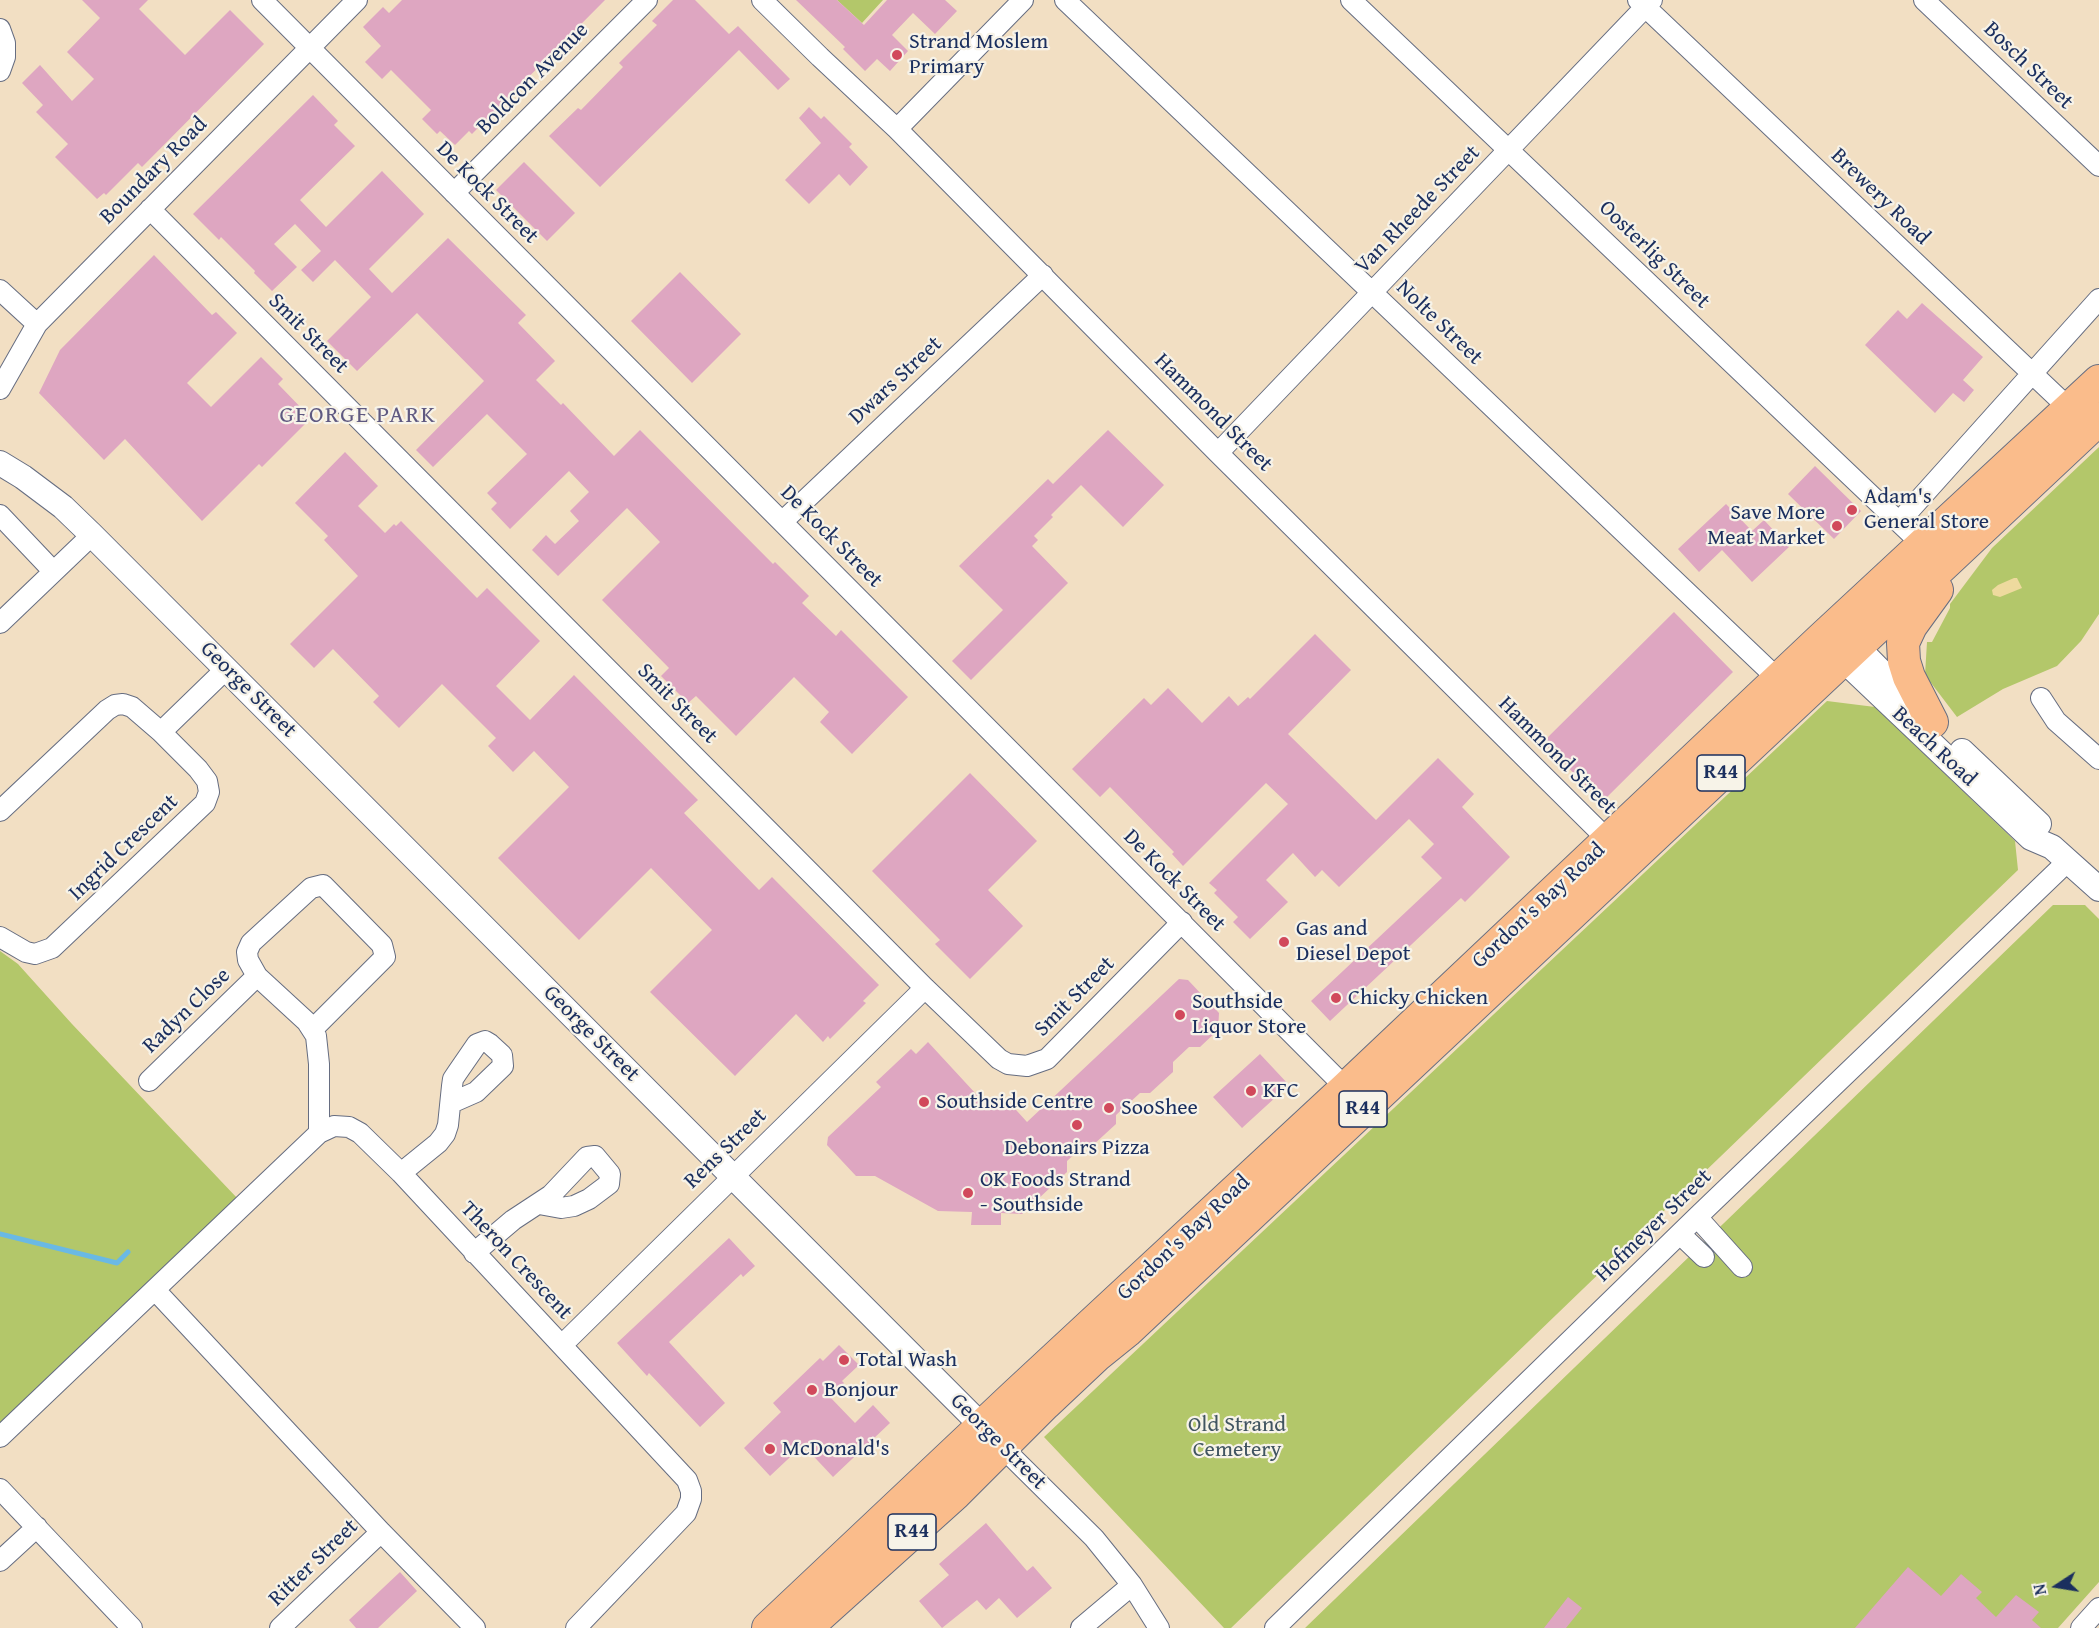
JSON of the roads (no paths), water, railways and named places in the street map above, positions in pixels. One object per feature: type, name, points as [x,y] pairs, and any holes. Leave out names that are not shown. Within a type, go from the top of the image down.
[{"type":"main road","name":"Gordon's Bay Road","points":[[768,1628],[814,1617],[956,1493],[992,1436],[1045,1404],[1096,1356],[1127,1331],[1356,1098],[1839,643],[1959,550],[2086,419],[2099,381]]},
{"type":"main road","name":"Gordon's Bay Road","points":[[1618,851],[1779,680],[1839,643],[1923,545],[2086,419]]},
{"type":"main road","points":[[1932,722],[1909,677],[1904,661],[1903,643],[1911,626],[1944,578],[1959,550]]},
{"type":"street","name":"De Kock Street","points":[[262,0],[1356,1098]]},
{"type":"street","name":"Boundary Road","points":[[0,389],[37,324],[357,0]]},
{"type":"street","name":"Boldcon Avenue","points":[[454,193],[647,0]]},
{"type":"street","name":"Hammond Street","points":[[762,0],[897,129],[1218,453],[1618,851]]},
{"type":"street","points":[[897,129],[1023,0]]},
{"type":"street","name":"Nolte Street","points":[[1065,0],[1779,680]]},
{"type":"street","name":"Oosterlig Street","points":[[1351,0],[1923,545]]},
{"type":"street","name":"Bosch Street","points":[[1924,0],[2099,166]]},
{"type":"street","name":"Van Rheede Street","points":[[1218,453],[1508,150],[1645,2]]},
{"type":"street","name":"Brewery Road","points":[[1645,2],[2032,375],[2086,419]]},
{"type":"street","points":[[0,29],[5,50],[0,71]]},
{"type":"street","name":"Smit Street","points":[[150,209],[925,988],[999,1059],[1017,1066],[1037,1064],[1055,1052],[1182,922]]},
{"type":"street","name":"Dwars Street","points":[[782,522],[1043,275]]},
{"type":"street","points":[[0,290],[37,324]]},
{"type":"street","points":[[1899,522],[2099,299]]},
{"type":"street","name":"George Street","points":[[0,463],[63,507],[92,535],[1094,1538],[1132,1584],[1160,1628]]},
{"type":"street","points":[[0,515],[53,571]]},
{"type":"street","points":[[0,622],[92,535]]},
{"type":"street","name":"Beach Road","points":[[1839,643],[1932,722],[2041,826],[2060,854]]},
{"type":"street","name":"Beach Road","points":[[1839,643],[2031,838],[2060,854],[2099,889]]},
{"type":"street","points":[[161,732],[226,669]]},
{"type":"street","points":[[2041,698],[2056,720],[2099,759]]},
{"type":"street","name":"Ingrid Crescent","points":[[0,812],[107,710],[115,705],[123,704],[132,707],[161,732],[198,769],[207,782],[209,792],[205,803],[52,948],[35,954],[26,952],[0,937]]},
{"type":"street","name":"Hofmeyer Street","points":[[1275,1628],[1680,1234],[2060,854]]},
{"type":"street","points":[[0,1437],[319,1133],[318,1046],[313,1029],[385,957],[382,945],[326,887],[318,885],[311,888],[251,943],[247,952],[248,960],[257,976]]},
{"type":"street","name":"Radyn Close","points":[[149,1081],[257,976],[313,1029]]},
{"type":"street","name":"Rens Street","points":[[562,1345],[925,988]]},
{"type":"street","points":[[401,1173],[438,1143],[445,1134],[453,1079],[477,1044],[485,1041],[490,1044],[502,1055],[503,1066],[476,1092],[451,1103]]},
{"type":"street","name":"Theron Crescent","points":[[319,1133],[334,1126],[355,1129],[401,1173],[684,1475],[691,1491],[690,1507],[686,1514],[576,1628]]},
{"type":"street","points":[[474,1253],[513,1220],[551,1195],[591,1155],[598,1158],[610,1174],[609,1184],[589,1199],[574,1206],[561,1208],[539,1204]]},
{"type":"street","points":[[1697,1217],[1742,1267]]},
{"type":"street","points":[[1680,1234],[1704,1257]]},
{"type":"street","points":[[155,1290],[381,1532],[475,1628]]},
{"type":"street","points":[[0,1489],[132,1628]]},
{"type":"street","points":[[0,1561],[37,1527]]},
{"type":"street","name":"Ritter Street","points":[[280,1628],[381,1532]]},
{"type":"street","points":[[1081,1628],[1132,1584]]},
{"type":"street","points":[[2081,1628],[2099,1608]]},
{"type":"waterway","points":[[0,1234],[117,1263],[128,1252]]},
{"type":"place","name":"Strand Moslem Primary","points":[[897,55]]},
{"type":"place","name":"Adam's General Store","points":[[1852,510]]},
{"type":"place","name":"Save More Meat Market","points":[[1837,526]]},
{"type":"place","name":"Gas and Diesel Depot","points":[[1284,942]]},
{"type":"place","name":"Chicky Chicken","points":[[1336,998]]},
{"type":"place","name":"Southside Liquor Store","points":[[1180,1015]]},
{"type":"place","name":"KFC","points":[[1251,1091]]},
{"type":"place","name":"Southside Centre","points":[[924,1102]]},
{"type":"place","name":"SooShee","points":[[1109,1108]]},
{"type":"place","name":"Debonairs Pizza","points":[[1077,1125]]},
{"type":"place","name":"OK Foods Strand - Southside","points":[[968,1193]]},
{"type":"place","name":"Total Wash","points":[[844,1360]]},
{"type":"place","name":"Bonjour","points":[[812,1390]]},
{"type":"place","name":"McDonald's","points":[[770,1449]]},
{"type":"district","name":"GEORGE PARK","points":[[358,416]]},
{"type":"park label","name":"Old Strand Cemetery","points":[[1237,1438]]}]
